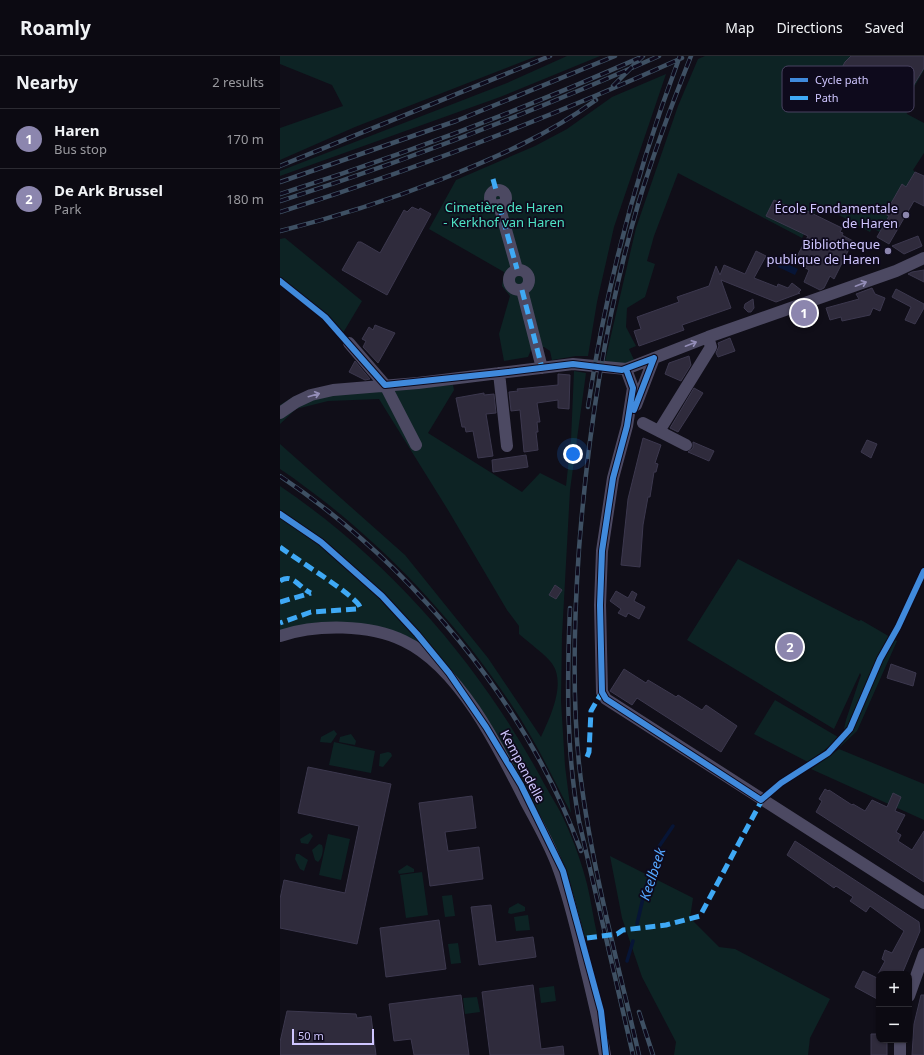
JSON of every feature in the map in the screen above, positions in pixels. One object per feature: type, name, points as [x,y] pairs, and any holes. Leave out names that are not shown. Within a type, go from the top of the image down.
[{"type":"street","points":[[495,185],[490,196],[490,201],[493,204],[499,205],[517,269],[511,272],[508,278],[509,283],[512,288],[522,290],[542,368]]},
{"type":"street","points":[[280,413],[296,402],[311,395],[333,390],[499,374],[573,364],[624,370],[708,338],[896,271],[924,258]]},
{"type":"street","points":[[659,431],[711,347],[708,338]]},
{"type":"street","points":[[349,344],[385,385],[416,445]]},
{"type":"street","points":[[627,426],[654,358]]},
{"type":"street","points":[[624,370],[633,388],[627,426],[613,478],[602,551],[600,605],[602,692],[606,699],[619,708],[924,903]]},
{"type":"street","points":[[499,374],[507,446]]},
{"type":"street","points":[[643,423],[686,445]]},
{"type":"street","name":"Kempendelle","points":[[280,636],[297,631],[322,628],[346,628],[373,632],[405,641],[435,663],[465,696],[491,735],[548,843],[559,870],[583,939],[604,1055]]},
{"type":"street","points":[[912,988],[924,954]]},
{"type":"street","points":[[900,1043],[900,1055]]},
{"type":"green space","points":[[280,56],[537,56],[355,127],[280,160],[280,128],[343,106],[332,85],[280,64]]},
{"type":"green space","points":[[567,56],[600,56],[500,97],[280,176],[280,171],[507,83]]},
{"type":"green space","points":[[705,56],[924,56],[924,70],[914,87],[914,66],[782,66],[782,112],[907,112],[907,114],[924,123],[924,153],[913,170],[915,172],[906,187],[902,185],[885,213],[889,216],[880,232],[872,228],[870,232],[819,204],[802,238],[678,173],[654,236],[647,261],[655,264],[645,297],[627,308],[626,327],[636,346],[629,349],[634,360],[623,364],[605,361],[636,228],[678,106],[698,59]]},
{"type":"green space","name":"Cimetière de Haren - Kerkhof van Haren","points":[[666,74],[614,227],[597,302],[588,356],[576,356],[552,360],[550,351],[544,347],[531,350],[528,357],[504,361],[499,334],[510,296],[502,286],[504,272],[429,229],[456,180],[535,146],[567,129],[612,97]]},
{"type":"green space","points":[[285,238],[362,301],[340,338],[305,302],[280,286],[280,239]]},
{"type":"green space","points":[[574,371],[586,373],[570,490],[562,636],[561,701],[565,766],[571,813],[527,730],[492,676],[472,649],[428,597],[380,549],[329,505],[280,469],[280,444],[405,555],[488,658],[541,737],[556,699],[557,678],[555,669],[550,661],[539,650],[519,634],[519,626],[507,610],[448,510],[379,399],[328,401],[296,409],[280,424],[280,405],[291,398],[314,389],[402,389],[453,385],[454,390],[428,433],[522,492],[540,473],[566,486],[571,440]]},
{"type":"green space","points":[[280,486],[320,515],[358,546],[394,580],[459,653],[488,693],[515,734],[563,818],[575,846],[585,876],[597,934],[585,937],[578,931],[561,870],[491,727],[435,659],[353,624],[321,622],[294,627],[280,632]]},
{"type":"green space","points":[[738,559],[859,621],[861,620],[897,641],[857,731],[840,747],[846,720],[861,675],[860,673],[834,729],[687,640]]},
{"type":"green space","points":[[775,700],[838,737],[830,746],[808,762],[754,734]]},
{"type":"green space","points":[[334,730],[337,734],[331,743],[320,742],[321,737]]},
{"type":"green space","points":[[351,734],[356,741],[355,745],[339,742],[340,737]]},
{"type":"green space","points":[[334,742],[375,751],[371,773],[329,765]]},
{"type":"green space","points":[[839,749],[924,784],[924,820],[811,769]]},
{"type":"green space","points":[[388,752],[391,753],[392,756],[383,767],[379,766],[380,754]]},
{"type":"green space","points":[[310,833],[313,836],[308,844],[301,843],[300,839]]},
{"type":"green space","points":[[328,834],[350,839],[341,880],[319,875]]},
{"type":"green space","points":[[319,844],[322,845],[323,851],[321,859],[318,862],[315,860],[312,850]]},
{"type":"green space","points":[[296,854],[299,854],[308,860],[304,871],[300,869],[295,859]]},
{"type":"green space","points":[[610,856],[693,898],[690,918],[719,947],[735,949],[830,999],[810,1038],[808,1055],[674,1055],[676,1042],[642,977],[622,918]]},
{"type":"green space","points":[[407,865],[414,869],[414,872],[399,874],[398,871]]},
{"type":"green space","points":[[422,872],[428,915],[406,918],[400,875]]},
{"type":"green space","points":[[452,895],[455,916],[445,917],[442,896]]},
{"type":"green space","points":[[518,903],[525,907],[525,911],[511,914],[508,913],[509,908]]},
{"type":"green space","points":[[528,915],[530,930],[516,931],[514,917]]},
{"type":"green space","points":[[458,943],[461,963],[451,964],[448,944]]},
{"type":"green space","points":[[554,986],[556,1001],[541,1003],[539,988]]},
{"type":"green space","points":[[477,997],[480,1012],[465,1014],[463,998]]},
{"type":"water","points":[[781,261],[798,269],[795,275],[778,267]]},
{"type":"building","points":[[851,56],[924,56],[924,68],[914,84],[914,66],[843,66]]},
{"type":"building","points":[[915,172],[924,176],[924,206],[914,201],[889,244],[877,237],[889,216],[885,214],[902,184],[906,187]]},
{"type":"building","points":[[774,200],[804,214],[805,210],[842,228],[840,232],[843,233],[842,235],[853,241],[834,279],[830,276],[824,288],[820,290],[804,282],[809,270],[800,265],[802,262],[796,258],[808,236],[766,216]]},
{"type":"building","points":[[412,207],[419,210],[420,208],[431,214],[387,295],[342,270],[358,242],[361,242],[380,253],[404,210],[407,212]]},
{"type":"building","points":[[918,236],[922,246],[904,254],[892,246]]},
{"type":"building","points":[[756,251],[766,256],[754,278],[777,287],[778,284],[788,288],[792,283],[801,290],[798,293],[800,293],[776,302],[721,280],[731,308],[682,325],[684,330],[639,346],[634,331],[641,329],[637,317],[679,302],[677,297],[709,286],[716,266],[720,275],[724,265],[745,274]]},
{"type":"building","points":[[924,270],[924,282],[908,274],[912,272]]},
{"type":"building","points":[[872,288],[875,294],[885,298],[880,311],[873,308],[870,315],[842,321],[841,317],[830,320],[826,308],[859,299],[856,294]]},
{"type":"building","points":[[896,289],[924,304],[924,308],[915,324],[905,320],[911,307],[892,297]]},
{"type":"building","points":[[753,299],[754,308],[751,312],[748,312],[744,308],[745,304]]},
{"type":"building","points":[[375,325],[395,333],[378,363],[363,347],[366,341],[362,339],[369,327],[373,330]]},
{"type":"building","points":[[730,338],[735,351],[718,357],[716,353],[719,346],[718,343]]},
{"type":"building","points":[[689,356],[691,365],[681,381],[665,374],[669,363]]},
{"type":"building","points":[[355,361],[370,379],[365,380],[349,372]]},
{"type":"building","points":[[558,374],[570,375],[569,409],[558,408],[558,400],[537,403],[540,422],[537,422],[538,432],[536,432],[538,450],[524,452],[520,410],[511,411],[509,392],[518,391],[517,389],[558,385]]},
{"type":"building","points":[[694,388],[703,393],[678,432],[670,428]]},
{"type":"building","points":[[484,393],[484,395],[494,394],[496,413],[486,414],[493,456],[478,458],[473,431],[466,432],[465,427],[462,427],[456,398]]},
{"type":"building","points":[[643,438],[661,445],[655,463],[658,464],[656,472],[654,472],[643,525],[640,567],[621,565],[628,499]]},
{"type":"building","points":[[867,440],[877,444],[871,458],[861,452]]},
{"type":"building","points":[[693,442],[714,451],[709,461],[688,452],[693,448]]},
{"type":"building","points":[[526,455],[528,467],[493,472],[492,460]]},
{"type":"building","points":[[555,585],[562,590],[556,599],[549,595]]},
{"type":"building","points":[[616,591],[628,598],[632,591],[637,594],[634,601],[645,607],[639,619],[628,613],[626,617],[618,613],[621,609],[610,601]]},
{"type":"building","points":[[891,664],[916,673],[913,686],[887,678]]},
{"type":"building","points":[[624,669],[646,683],[648,680],[676,697],[678,695],[702,710],[706,705],[737,726],[721,752],[637,698],[632,705],[610,691]]},
{"type":"building","points":[[308,767],[391,784],[357,944],[280,928],[280,899],[284,880],[345,893],[359,826],[298,813]]},
{"type":"building","points":[[825,789],[865,811],[872,800],[887,807],[893,793],[901,797],[895,811],[905,815],[896,832],[901,835],[898,841],[912,850],[924,831],[924,882],[816,812],[822,801],[819,799]]},
{"type":"building","points":[[472,796],[476,828],[445,832],[448,851],[479,847],[483,879],[430,886],[419,803]]},
{"type":"building","points":[[795,841],[919,922],[920,931],[903,971],[880,971],[885,961],[882,959],[885,950],[892,953],[904,931],[870,906],[866,912],[850,901],[853,897],[836,886],[834,888],[787,855]]},
{"type":"building","points":[[491,905],[496,942],[533,937],[536,957],[479,965],[471,907]]},
{"type":"building","points":[[439,920],[446,969],[386,977],[380,928]]},
{"type":"building","points":[[863,971],[876,978],[876,998],[855,987]]},
{"type":"building","points":[[533,985],[541,1049],[563,1046],[564,1055],[490,1055],[482,992]]},
{"type":"building","points":[[461,995],[469,1055],[414,1055],[411,1039],[394,1041],[389,1004]]},
{"type":"building","points":[[921,995],[924,995],[924,1055],[912,1055],[914,1024]]},
{"type":"building","points":[[287,1011],[356,1014],[357,1018],[371,1016],[376,1055],[280,1055],[280,1042]]},
{"type":"building","points":[[871,1034],[876,1034],[876,1043],[887,1043],[887,1055],[871,1055]]},
{"type":"waterway","name":"Keelbeek","points":[[637,924],[644,894],[658,848],[673,826]]},
{"type":"waterway","name":"Keelbeek","points":[[627,961],[633,941]]},
{"type":"railway","points":[[280,166],[550,56]]},
{"type":"railway","points":[[280,182],[456,121],[615,56]]},
{"type":"railway","points":[[613,86],[643,56]]},
{"type":"railway","points":[[280,201],[424,152],[566,96],[659,56]]},
{"type":"railway","points":[[588,407],[604,317],[625,229],[650,142],[680,56]]},
{"type":"railway","points":[[639,1055],[597,874],[579,764],[575,710],[577,576],[593,417],[617,286],[639,201],[691,56]]},
{"type":"railway","points":[[280,194],[371,164],[506,114],[639,58]]},
{"type":"railway","points":[[280,212],[382,178],[483,141],[583,101],[682,58]]},
{"type":"railway","points":[[280,231],[382,201],[462,171],[541,135],[578,113],[596,100]]},
{"type":"railway","points":[[280,476],[328,511],[375,551],[418,594],[459,641],[496,690],[529,742],[558,796],[581,851]]},
{"type":"railway","points":[[570,608],[568,715],[575,794],[579,821],[633,1055]]},
{"type":"railway","points":[[639,1012],[653,1055]]},
{"type":"marked path","points":[[493,179],[496,190]]},
{"type":"marked path","points":[[499,205],[517,269]]},
{"type":"marked path","points":[[522,290],[542,368]]},
{"type":"marked path","points":[[280,547],[347,594],[356,601],[360,607],[357,609],[311,612],[280,623]]},
{"type":"marked path","points":[[280,581],[285,579],[293,580],[311,593]]},
{"type":"marked path","points":[[280,602],[311,593]]},
{"type":"marked path","points":[[587,757],[589,752],[591,711],[602,692]]},
{"type":"marked path","points":[[587,938],[617,934],[623,930],[666,925],[700,916],[763,798]]},
{"type":"cycle path","points":[[280,281],[325,317],[385,385],[573,364],[622,370],[654,358]]},
{"type":"cycle path","points":[[634,410],[654,358]]},
{"type":"cycle path","points":[[626,369],[633,388],[627,426],[613,478],[602,551],[600,605],[602,692],[606,699],[761,800],[781,783],[828,753],[850,729],[880,659],[898,627],[924,571]]},
{"type":"cycle path","points":[[280,514],[321,542],[382,596],[417,634],[449,673],[486,727],[521,785],[563,871],[601,1011],[606,1055]]},
{"type":"place","name":"École Fondamentale de Haren","points":[[906,215]]},
{"type":"place","name":"Bibliotheque publique de Haren","points":[[888,251]]},
{"type":"place","name":"Haren","points":[[804,313]]},
{"type":"place","name":"De Ark Brussel","points":[[790,647]]}]
